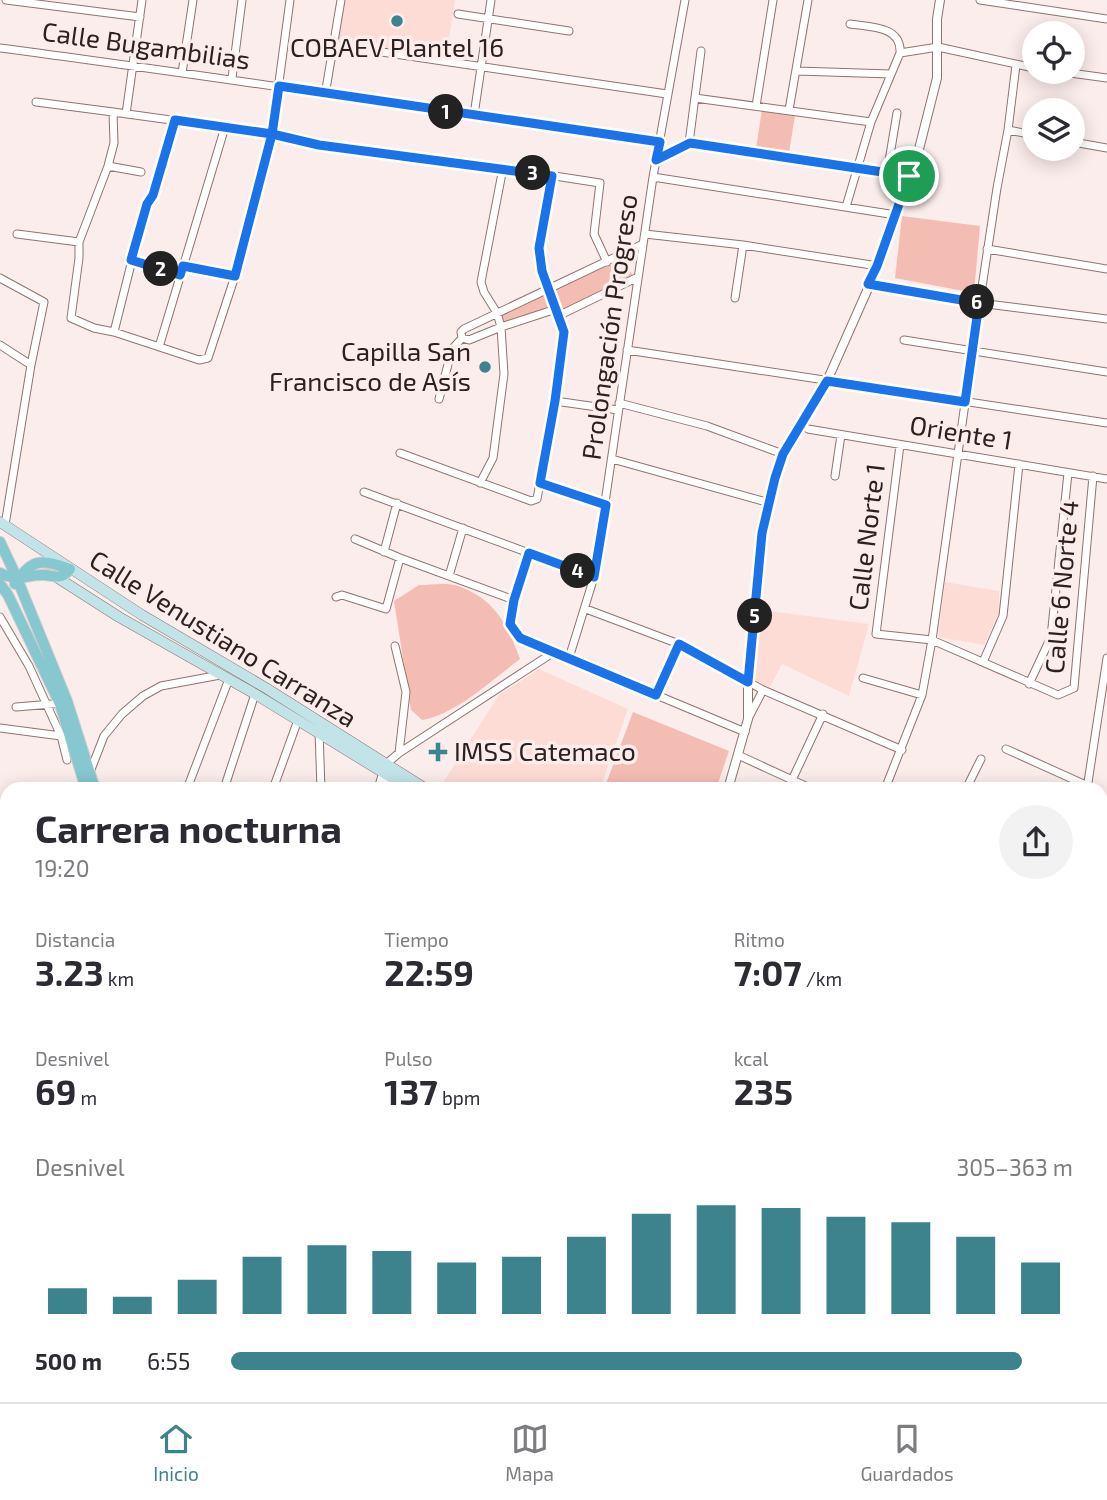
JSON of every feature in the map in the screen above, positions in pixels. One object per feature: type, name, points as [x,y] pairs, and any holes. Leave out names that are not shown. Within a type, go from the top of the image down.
[{"type":"main road","name":"Calle Venustiano Carranza","points":[[3,524],[320,728],[413,782]]},
{"type":"main road","points":[[0,542],[18,580],[93,782]]},
{"type":"main road","points":[[0,573],[18,580],[42,575],[58,578],[70,569],[49,563],[26,567],[18,580],[13,587],[11,602]]},
{"type":"main road","name":"Calle Venustiano Carranza","points":[[58,578],[119,617],[298,720],[320,728]]},
{"type":"main road","points":[[0,584],[64,702],[84,782]]},
{"type":"main road","name":"Calle Venustiano Carranza","points":[[388,768],[403,782]]},
{"type":"street","points":[[6,0],[140,17]]},
{"type":"street","points":[[126,114],[142,0]]},
{"type":"street","points":[[182,73],[193,0]]},
{"type":"street","points":[[232,78],[242,0]]},
{"type":"street","points":[[113,112],[114,143],[108,166],[79,242],[71,318],[94,328],[114,331],[199,360],[208,358],[235,276],[272,134],[290,0]]},
{"type":"street","points":[[325,94],[341,0]]},
{"type":"street","points":[[474,116],[491,0]]},
{"type":"street","name":"Prolongación Progreso","points":[[569,657],[594,577],[653,177],[685,0]]},
{"type":"street","points":[[757,106],[773,0]]},
{"type":"street","points":[[789,110],[808,0]]},
{"type":"street","points":[[748,719],[748,682],[762,533],[783,454],[827,381],[877,266],[918,153],[937,78],[937,19],[940,0]]},
{"type":"street","points":[[980,0],[1107,19]]},
{"type":"street","points":[[458,14],[569,30]]},
{"type":"street","points":[[846,207],[871,122],[900,53],[901,44],[892,32],[850,24]]},
{"type":"street","points":[[334,45],[667,94]]},
{"type":"street","points":[[900,53],[938,47],[1022,66]]},
{"type":"street","name":"Calle Bugambilias","points":[[0,48],[232,78],[660,142]]},
{"type":"street","points":[[690,143],[701,51]]},
{"type":"street","points":[[889,782],[922,695],[932,640],[979,303],[1016,65]]},
{"type":"street","points":[[797,71],[891,74]]},
{"type":"street","points":[[1085,75],[1107,78]]},
{"type":"street","points":[[695,98],[871,122]]},
{"type":"street","points":[[36,102],[272,134],[319,145],[600,183],[594,234],[607,262]]},
{"type":"street","points":[[887,173],[897,113]]},
{"type":"street","points":[[114,331],[147,204],[153,195],[175,120]]},
{"type":"street","points":[[159,347],[225,127]]},
{"type":"street","points":[[1008,130],[1022,133]]},
{"type":"street","points":[[656,160],[690,143],[909,176]]},
{"type":"street","points":[[1085,144],[1107,148]]},
{"type":"street","points":[[108,166],[141,172]]},
{"type":"street","points":[[480,483],[492,458],[504,374],[501,327],[481,282],[503,168]]},
{"type":"street","points":[[400,453],[534,501],[540,483],[555,401],[564,332],[542,271],[539,248],[552,176]]},
{"type":"street","points":[[653,177],[896,215]]},
{"type":"street","points":[[17,234],[79,242]]},
{"type":"street","points":[[645,234],[743,245],[877,266]]},
{"type":"street","points":[[462,338],[461,332],[464,329],[643,244]]},
{"type":"street","points":[[735,298],[743,245]]},
{"type":"street","points":[[987,249],[1107,269]]},
{"type":"street","points":[[131,260],[180,275]]},
{"type":"street","points":[[183,266],[235,276]]},
{"type":"street","points":[[462,338],[469,340],[501,327],[557,313],[638,277]]},
{"type":"street","points":[[0,278],[44,302],[3,524]]},
{"type":"street","points":[[868,284],[979,303],[1107,319]]},
{"type":"street","points":[[439,400],[452,349],[462,338]]},
{"type":"street","points":[[904,341],[1107,372]]},
{"type":"street","points":[[0,345],[31,365]]},
{"type":"street","points":[[627,350],[1107,423]]},
{"type":"street","points":[[555,401],[618,407],[708,426],[783,454]]},
{"type":"street","name":"Oriente 1","points":[[808,429],[1107,479]]},
{"type":"street","points":[[835,476],[841,435]]},
{"type":"street","name":"Calle Norte 1","points":[[900,445],[876,634],[932,640]]},
{"type":"street","points":[[612,459],[770,503]]},
{"type":"street","points":[[983,662],[1003,616],[1019,464]]},
{"type":"street","points":[[932,640],[1030,684],[1051,637],[1068,473]]},
{"type":"street","name":"Calle 6 Norte 4","points":[[1030,684],[1058,695],[1074,688],[1093,477]]},
{"type":"street","points":[[540,483],[606,505]]},
{"type":"street","points":[[364,492],[594,577]]},
{"type":"street","points":[[384,552],[397,503]]},
{"type":"street","points":[[449,576],[463,528]]},
{"type":"street","points":[[355,539],[514,600]]},
{"type":"street","points":[[529,553],[514,600],[510,624],[520,638],[745,732]]},
{"type":"street","points":[[339,596],[386,609],[400,558]]},
{"type":"street","points":[[586,609],[679,644],[762,690],[902,750]]},
{"type":"street","points":[[0,617],[48,705],[61,736],[67,760]]},
{"type":"street","points":[[656,695],[679,644]]},
{"type":"street","points":[[395,646],[406,692],[399,753]]},
{"type":"street","points":[[381,782],[399,753],[554,652]]},
{"type":"street","points":[[1089,782],[1104,696],[1107,658]]},
{"type":"street","points":[[90,773],[104,736],[122,714],[143,696],[162,686],[224,677],[189,782]]},
{"type":"street","points":[[863,678],[922,695]]},
{"type":"street","points":[[730,782],[748,719],[762,690]]},
{"type":"street","points":[[226,782],[256,694]]},
{"type":"street","points":[[16,707],[64,702]]},
{"type":"street","points":[[792,780],[822,714]]},
{"type":"street","points":[[276,782],[298,720]]},
{"type":"street","points":[[0,728],[61,736]]},
{"type":"street","points":[[320,728],[321,782]]},
{"type":"street","points":[[1006,749],[1077,782]]},
{"type":"street","points":[[738,755],[797,782]]},
{"type":"street","points":[[970,782],[981,759]]},
{"type":"street","points":[[386,782],[388,768]]},
{"type":"street","points":[[0,1126],[0,1140]]},
{"type":"shaded area","name":"COBAEV Plantel 16","points":[[345,0],[455,0],[446,58],[338,43]]},
{"type":"shaded area","points":[[762,110],[795,115],[789,153],[756,148]]},
{"type":"shaded area","points":[[902,216],[980,226],[974,293],[895,278]]},
{"type":"shaded area","points":[[624,259],[633,276],[562,310],[555,289]]},
{"type":"shaded area","points":[[548,293],[552,306],[503,324],[500,314]]},
{"type":"shaded area","points":[[945,582],[999,591],[999,613],[984,645],[938,637]]},
{"type":"shaded area","points":[[419,585],[454,585],[481,598],[498,614],[520,659],[460,704],[435,717],[422,720],[411,710],[394,601]]},
{"type":"shaded area","points":[[762,610],[869,624],[849,696],[782,664],[770,687],[753,681]]},
{"type":"shaded area","points":[[539,669],[628,709],[602,782],[443,782],[499,695]]},
{"type":"shaded area","points":[[633,712],[729,751],[718,782],[607,782]]},
{"type":"place","name":"COBAEV Plantel 16","points":[[397,21]]},
{"type":"place","name":"Capilla San Francisco de Asís","points":[[485,367]]},
{"type":"place","name":"IMSS Catemaco","points":[[438,752]]},
{"type":"route","points":[[909,176],[690,143],[656,160],[660,142],[279,86],[272,134],[175,120],[131,260],[180,275],[183,266],[235,276],[272,134],[319,145],[552,176],[539,248],[542,271],[564,332],[540,483],[606,505],[594,577],[529,553],[514,600],[510,624],[520,638],[656,695],[679,644],[748,682],[762,533],[775,478],[783,454],[827,381],[965,402],[979,303],[868,284],[909,176]]}]
